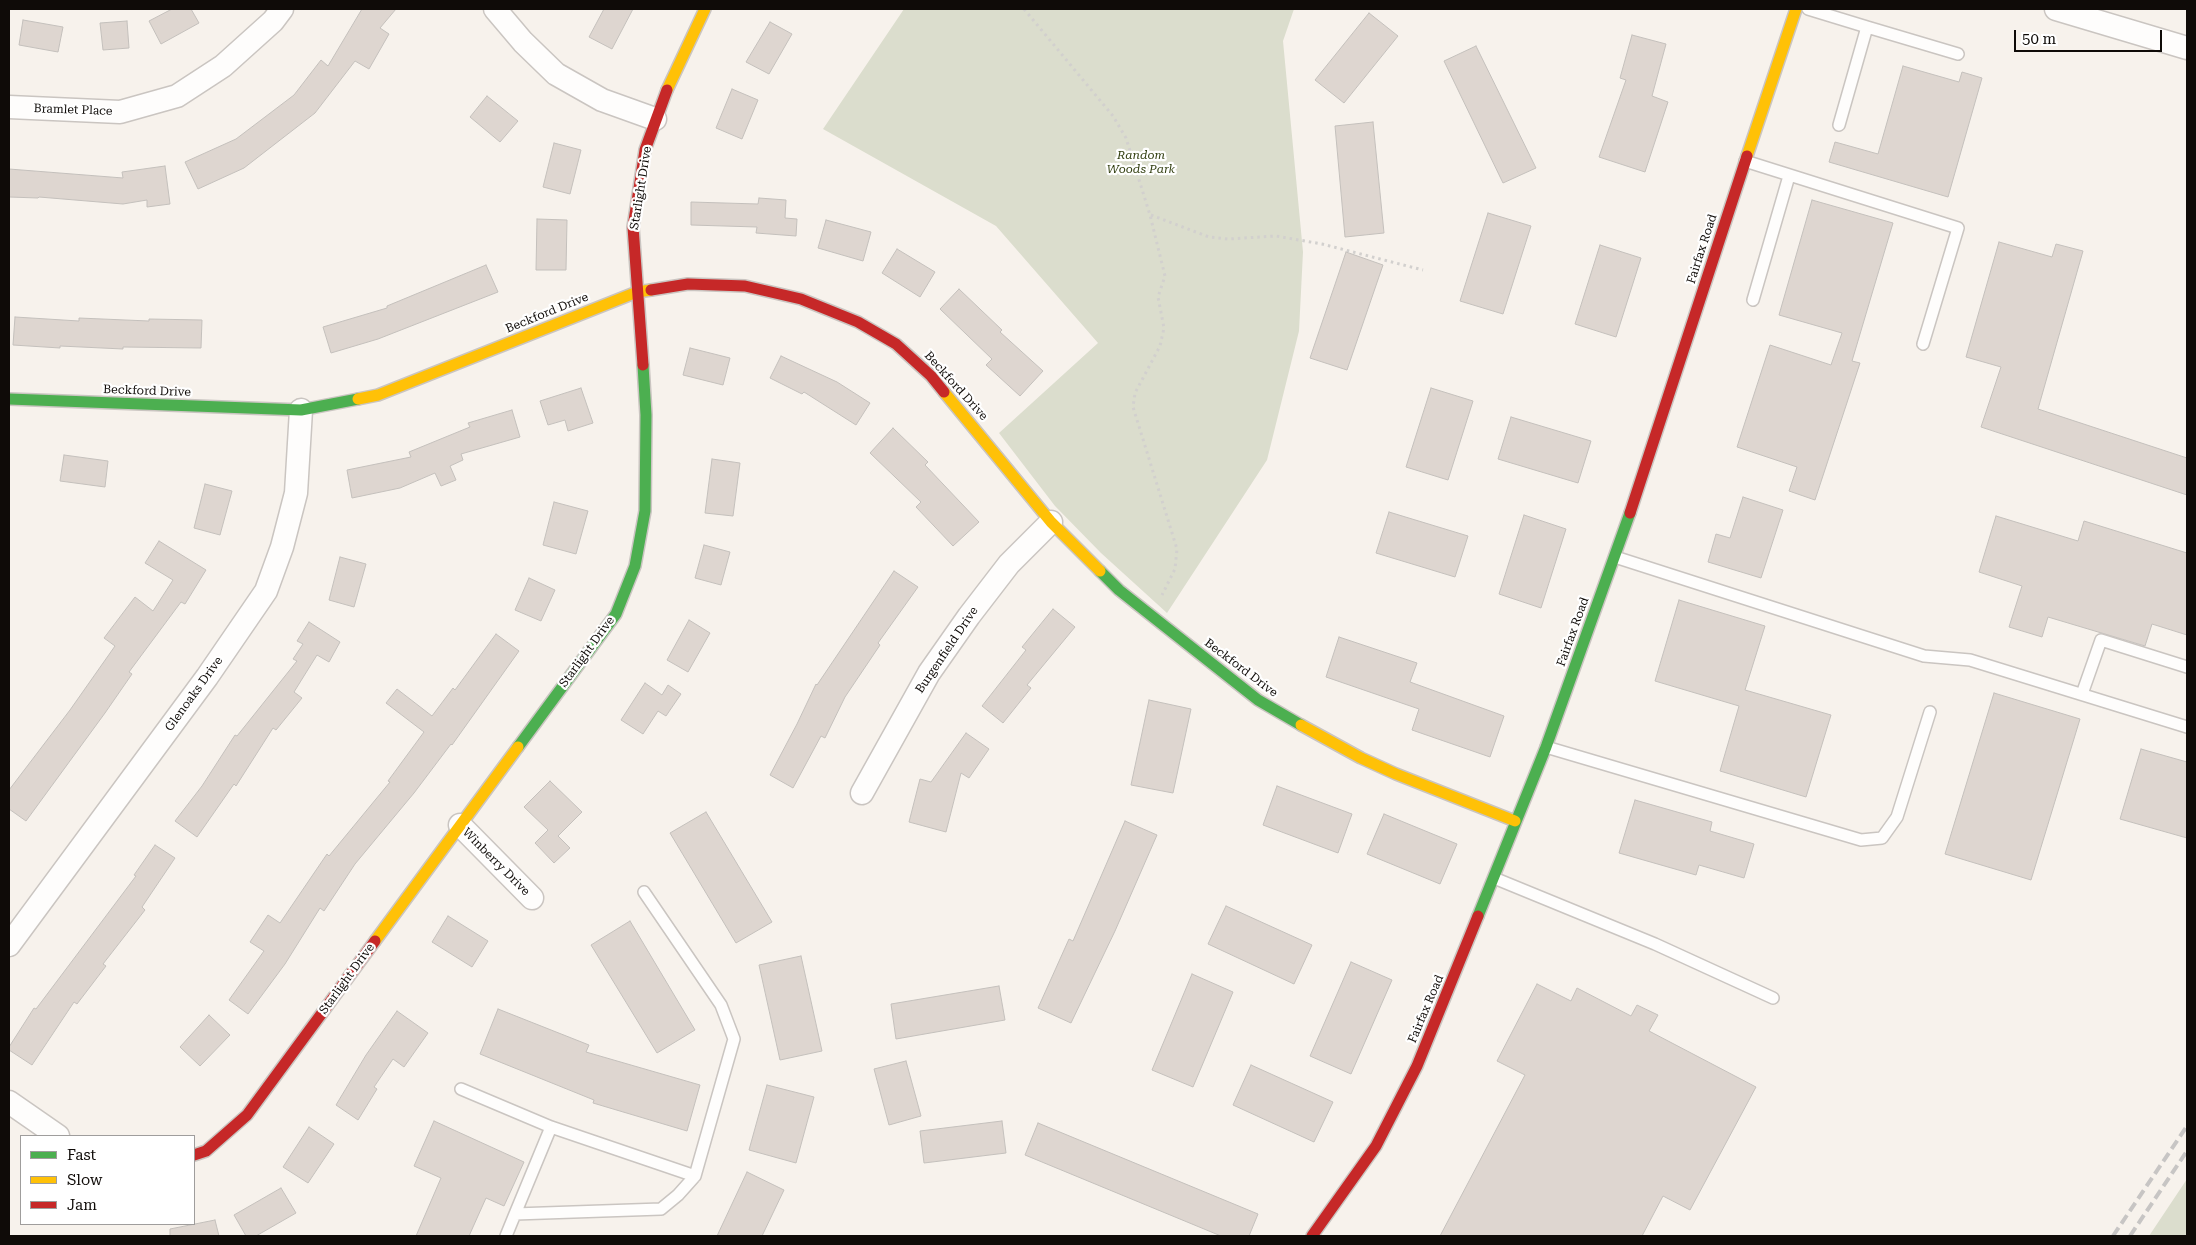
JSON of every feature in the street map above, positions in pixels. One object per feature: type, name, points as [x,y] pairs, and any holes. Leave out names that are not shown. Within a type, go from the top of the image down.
[{"type":"street","name":"Bramlet Place","points":[[9,107],[120,112],[176,96],[223,66],[273,21],[282,9]]},
{"type":"street","points":[[495,9],[523,42],[556,74],[602,100],[655,119]]},
{"type":"street","name":"Starlight Drive","points":[[195,1155],[206,1151],[247,1115],[616,614],[635,566],[646,512],[646,415],[633,226],[645,150],[655,119],[705,9]]},
{"type":"street","name":"Fairfax Road","points":[[1312,1236],[1359,1172],[1396,1109],[1439,1015],[1546,747],[1614,557],[1796,9]]},
{"type":"street","points":[[2056,9],[2187,48]]},
{"type":"street","name":"Beckford Drive","points":[[9,399],[301,410],[378,395],[637,292],[688,284],[745,286],[801,299],[858,322],[896,344],[931,376],[1051,522],[1119,590],[1258,700],[1299,724],[1396,774],[1515,821]]},
{"type":"street","name":"Glenoaks Drive","points":[[9,945],[207,677],[266,592],[282,547],[296,493],[301,410]]},
{"type":"street","name":"Burgenfield Drive","points":[[862,793],[929,672],[1009,564],[1051,522]]},
{"type":"street","name":"Winberry Drive","points":[[460,825],[532,898]]},
{"type":"street","points":[[9,1102],[57,1135]]},
{"type":"lane","points":[[1808,9],[1958,54]]},
{"type":"lane","points":[[1839,125],[1866,26]]},
{"type":"lane","points":[[1745,162],[1958,228],[1923,344]]},
{"type":"lane","points":[[1753,300],[1789,176]]},
{"type":"lane","points":[[1614,557],[1924,656],[1970,660],[2187,726]]},
{"type":"lane","points":[[2082,694],[2101,640],[2187,667]]},
{"type":"lane","points":[[1546,747],[1862,840],[1882,838],[1897,818],[1930,712]]},
{"type":"lane","points":[[1494,878],[1655,944],[1773,998]]},
{"type":"lane","points":[[515,1214],[661,1209],[678,1195],[695,1176],[734,1039],[721,1005],[644,892]]},
{"type":"lane","points":[[461,1090],[551,1127],[695,1176]]},
{"type":"lane","points":[[506,1236],[551,1127]]},
{"type":"path","points":[[1024,9],[1113,116],[1126,138],[1150,214],[1165,276],[1158,297],[1164,328],[1160,346],[1135,393],[1133,407],[1177,549],[1175,569],[1151,616]]},
{"type":"path","points":[[1150,214],[1209,237],[1228,239],[1276,236],[1322,244],[1423,270]]},
{"type":"green space","name":"Random Woods Park","points":[[904,9],[1294,9],[1283,41],[1303,252],[1299,331],[1267,460],[1167,613],[1101,553],[1055,506],[999,433],[1098,343],[996,226],[823,129]]},
{"type":"green space","points":[[2187,1179],[2187,1236],[2149,1236]]},
{"type":"building","points":[[172,9],[191,9],[199,23],[161,44],[149,21]]},
{"type":"building","points":[[362,9],[396,9],[380,28],[389,34],[369,69],[355,61],[315,113],[244,168],[198,189],[185,162],[236,139],[294,95],[321,60],[328,66]]},
{"type":"building","points":[[604,9],[633,9],[612,49],[589,37]]},
{"type":"building","points":[[1369,13],[1398,36],[1344,103],[1315,80]]},
{"type":"building","points":[[23,20],[63,27],[58,52],[19,45]]},
{"type":"building","points":[[127,21],[129,48],[103,50],[100,23]]},
{"type":"building","points":[[770,22],[792,34],[769,74],[746,62]]},
{"type":"building","points":[[1632,35],[1666,44],[1652,96],[1668,102],[1645,172],[1599,157],[1626,80],[1620,78]]},
{"type":"building","points":[[1476,46],[1536,168],[1503,183],[1444,61]]},
{"type":"building","points":[[1903,66],[1959,82],[1962,72],[1982,78],[1948,197],[1829,162],[1835,142],[1878,154]]},
{"type":"building","points":[[732,89],[758,100],[742,139],[716,128]]},
{"type":"building","points":[[487,96],[518,121],[500,142],[470,117]]},
{"type":"building","points":[[1373,122],[1384,233],[1345,237],[1335,126]]},
{"type":"building","points":[[554,143],[581,150],[570,194],[543,187]]},
{"type":"building","points":[[165,166],[170,204],[147,207],[147,200],[123,204],[39,197],[9,197],[9,169],[123,178],[122,172]]},
{"type":"building","points":[[759,198],[786,200],[785,218],[797,219],[796,236],[756,233],[757,227],[691,225],[691,202],[758,204]]},
{"type":"building","points":[[1812,200],[1893,223],[1852,361],[1860,363],[1815,500],[1789,491],[1797,467],[1737,447],[1770,345],[1831,365],[1842,333],[1779,315]]},
{"type":"building","points":[[1488,213],[1531,226],[1503,314],[1460,301]]},
{"type":"building","points":[[537,219],[567,220],[566,270],[536,270]]},
{"type":"building","points":[[826,220],[871,232],[863,261],[818,248]]},
{"type":"building","points":[[1999,242],[2052,257],[2056,244],[2083,251],[2038,409],[2187,458],[2187,495],[1981,427],[2001,367],[1966,357]]},
{"type":"building","points":[[1600,245],[1641,258],[1616,337],[1575,324]]},
{"type":"building","points":[[897,249],[935,272],[920,297],[882,273]]},
{"type":"building","points":[[1346,252],[1383,265],[1347,370],[1310,358]]},
{"type":"building","points":[[486,265],[498,292],[378,339],[331,353],[323,327],[387,308],[387,306]]},
{"type":"building","points":[[959,289],[1002,330],[1000,332],[1043,371],[1020,396],[986,365],[992,359],[940,309]]},
{"type":"building","points":[[15,317],[79,321],[79,318],[149,321],[149,319],[202,320],[201,348],[123,347],[123,349],[60,346],[60,348],[13,345]]},
{"type":"building","points":[[690,348],[730,358],[723,385],[683,375]]},
{"type":"building","points":[[781,356],[837,382],[870,403],[856,425],[804,392],[802,394],[770,378]]},
{"type":"building","points":[[581,388],[593,423],[568,431],[565,420],[548,425],[540,401]]},
{"type":"building","points":[[1431,388],[1473,401],[1448,480],[1406,467]]},
{"type":"building","points":[[512,410],[520,437],[461,454],[463,460],[450,466],[456,480],[441,486],[435,473],[400,488],[352,498],[347,470],[411,457],[409,452],[470,427],[468,423]]},
{"type":"building","points":[[1511,417],[1591,441],[1578,483],[1498,459]]},
{"type":"building","points":[[893,428],[928,462],[925,465],[979,522],[953,546],[916,507],[921,502],[870,453]]},
{"type":"building","points":[[64,455],[108,461],[105,487],[60,481]]},
{"type":"building","points":[[712,459],[740,463],[733,516],[705,513]]},
{"type":"building","points":[[205,484],[232,491],[220,535],[194,528]]},
{"type":"building","points":[[1743,497],[1783,510],[1761,578],[1708,562],[1716,534],[1730,538]]},
{"type":"building","points":[[554,502],[588,511],[576,554],[543,545]]},
{"type":"building","points":[[1389,512],[1468,536],[1455,577],[1376,553]]},
{"type":"building","points":[[1524,515],[1566,529],[1541,608],[1499,594]]},
{"type":"building","points":[[1996,516],[2078,541],[2084,521],[2187,553],[2187,635],[2152,624],[2145,646],[2048,617],[2042,637],[2009,627],[2022,586],[1979,572]]},
{"type":"building","points":[[159,541],[206,570],[185,604],[181,602],[129,672],[132,674],[26,821],[9,809],[9,790],[70,710],[115,646],[104,638],[135,597],[153,611],[173,580],[145,563]]},
{"type":"building","points":[[704,545],[730,552],[721,585],[695,578]]},
{"type":"building","points":[[340,557],[366,564],[354,607],[329,600]]},
{"type":"building","points":[[894,571],[918,587],[878,643],[880,645],[845,697],[825,738],[821,736],[793,788],[770,775],[816,684]]},
{"type":"building","points":[[529,578],[555,590],[541,621],[515,610]]},
{"type":"building","points":[[1679,600],[1765,626],[1745,690],[1831,715],[1806,797],[1720,771],[1739,706],[1655,681]]},
{"type":"building","points":[[1053,609],[1075,627],[1027,685],[1031,688],[1003,723],[982,706],[1026,650],[1022,647]]},
{"type":"building","points":[[689,620],[710,633],[688,672],[667,660]]},
{"type":"building","points":[[309,622],[340,642],[329,662],[317,655],[294,692],[302,698],[276,730],[273,728],[236,786],[234,784],[197,837],[175,821],[202,786],[235,735],[237,736],[297,661],[293,659],[303,644],[297,641]]},
{"type":"building","points":[[496,634],[519,651],[452,745],[355,864],[324,911],[320,908],[285,964],[248,1014],[229,1000],[264,951],[250,942],[268,915],[280,923],[327,854],[329,856],[390,782],[388,781],[424,732],[386,703],[397,689],[432,716],[453,688],[455,690]]},
{"type":"building","points":[[1339,637],[1417,663],[1410,682],[1504,716],[1490,757],[1412,730],[1419,709],[1326,677]]},
{"type":"building","points":[[645,683],[662,695],[668,685],[681,694],[666,716],[658,711],[643,734],[621,720]]},
{"type":"building","points":[[1994,693],[2080,719],[2031,880],[1945,854]]},
{"type":"building","points":[[1149,700],[1191,709],[1173,793],[1131,785]]},
{"type":"building","points":[[966,733],[989,749],[969,778],[961,773],[946,832],[909,822],[920,779],[931,782]]},
{"type":"building","points":[[2141,749],[2187,762],[2187,838],[2120,819]]},
{"type":"building","points":[[550,781],[582,812],[558,836],[570,848],[554,863],[535,843],[548,830],[524,807]]},
{"type":"building","points":[[1277,786],[1352,814],[1338,853],[1263,825]]},
{"type":"building","points":[[1635,800],[1712,822],[1710,831],[1754,844],[1744,878],[1699,865],[1696,875],[1619,853]]},
{"type":"building","points":[[706,812],[772,922],[736,943],[670,833]]},
{"type":"building","points":[[1384,814],[1457,844],[1440,884],[1367,854]]},
{"type":"building","points":[[1125,821],[1157,835],[1115,931],[1071,1023],[1038,1008],[1069,939],[1073,941]]},
{"type":"building","points":[[155,845],[175,858],[142,907],[145,910],[103,964],[106,966],[77,1004],[74,1002],[32,1065],[9,1050],[9,1047],[34,1008],[36,1009],[136,876],[134,875]]},
{"type":"building","points":[[1226,906],[1312,945],[1294,984],[1208,944]]},
{"type":"building","points":[[448,916],[488,941],[472,967],[432,942]]},
{"type":"building","points":[[630,921],[695,1030],[657,1053],[591,945]]},
{"type":"building","points":[[801,956],[822,1051],[780,1060],[759,965]]},
{"type":"building","points":[[1351,962],[1392,980],[1351,1074],[1310,1056]]},
{"type":"building","points":[[1192,974],[1233,992],[1193,1087],[1152,1070]]},
{"type":"building","points":[[1537,984],[1571,1001],[1577,988],[1631,1016],[1637,1005],[1658,1015],[1649,1031],[1756,1087],[1690,1210],[1663,1196],[1642,1236],[1440,1236],[1525,1075],[1497,1061]]},
{"type":"building","points":[[999,986],[1005,1020],[896,1039],[891,1004]]},
{"type":"building","points":[[498,1009],[589,1045],[586,1052],[700,1085],[687,1131],[593,1103],[594,1100],[480,1054]]},
{"type":"building","points":[[397,1011],[428,1033],[404,1067],[393,1059],[374,1087],[377,1089],[358,1120],[336,1105],[366,1055]]},
{"type":"building","points":[[209,1015],[230,1035],[200,1066],[180,1047]]},
{"type":"building","points":[[906,1061],[921,1116],[889,1125],[874,1069]]},
{"type":"building","points":[[1251,1065],[1333,1102],[1314,1142],[1233,1105]]},
{"type":"building","points":[[767,1085],[814,1097],[796,1163],[749,1150]]},
{"type":"building","points":[[434,1121],[524,1162],[504,1206],[486,1198],[469,1236],[416,1236],[441,1178],[414,1166]]},
{"type":"building","points":[[1002,1121],[1006,1153],[924,1163],[920,1131]]},
{"type":"building","points":[[1038,1123],[1258,1214],[1249,1236],[1221,1236],[1025,1155]]},
{"type":"building","points":[[309,1127],[334,1144],[308,1183],[283,1167]]},
{"type":"building","points":[[747,1172],[784,1190],[762,1236],[717,1236]]},
{"type":"building","points":[[281,1188],[296,1213],[256,1236],[246,1236],[234,1215]]},
{"type":"building","points":[[215,1220],[219,1236],[170,1236],[170,1229]]},
{"type":"railway","points":[[2113,1236],[2187,1126]]},
{"type":"railway","points":[[2130,1236],[2187,1151]]},
{"type":"traffic: fast","points":[[518,747],[616,614],[635,566],[645,511],[646,415],[643,365]]},
{"type":"traffic: fast","points":[[9,399],[301,410],[358,399]]},
{"type":"traffic: fast","points":[[1478,916],[1546,747],[1630,513]]},
{"type":"traffic: fast","points":[[1100,571],[1119,590],[1258,700],[1301,725]]},
{"type":"traffic: slow","points":[[667,90],[705,9]]},
{"type":"traffic: slow","points":[[1747,156],[1796,9]]},
{"type":"traffic: slow","points":[[358,399],[378,395],[637,292],[651,290]]},
{"type":"traffic: slow","points":[[944,392],[1051,522],[1100,571]]},
{"type":"traffic: slow","points":[[1301,725],[1361,758],[1396,774],[1515,821]]},
{"type":"traffic: slow","points":[[375,941],[518,747]]},
{"type":"traffic: jam","points":[[643,365],[633,227],[645,150],[667,90]]},
{"type":"traffic: jam","points":[[1630,513],[1747,156]]},
{"type":"traffic: jam","points":[[651,290],[688,284],[745,286],[801,299],[858,322],[896,344],[931,376],[944,392]]},
{"type":"traffic: jam","points":[[1312,1236],[1376,1146],[1417,1066],[1478,916]]},
{"type":"traffic: jam","points":[[195,1155],[206,1151],[247,1115],[375,941]]}]
